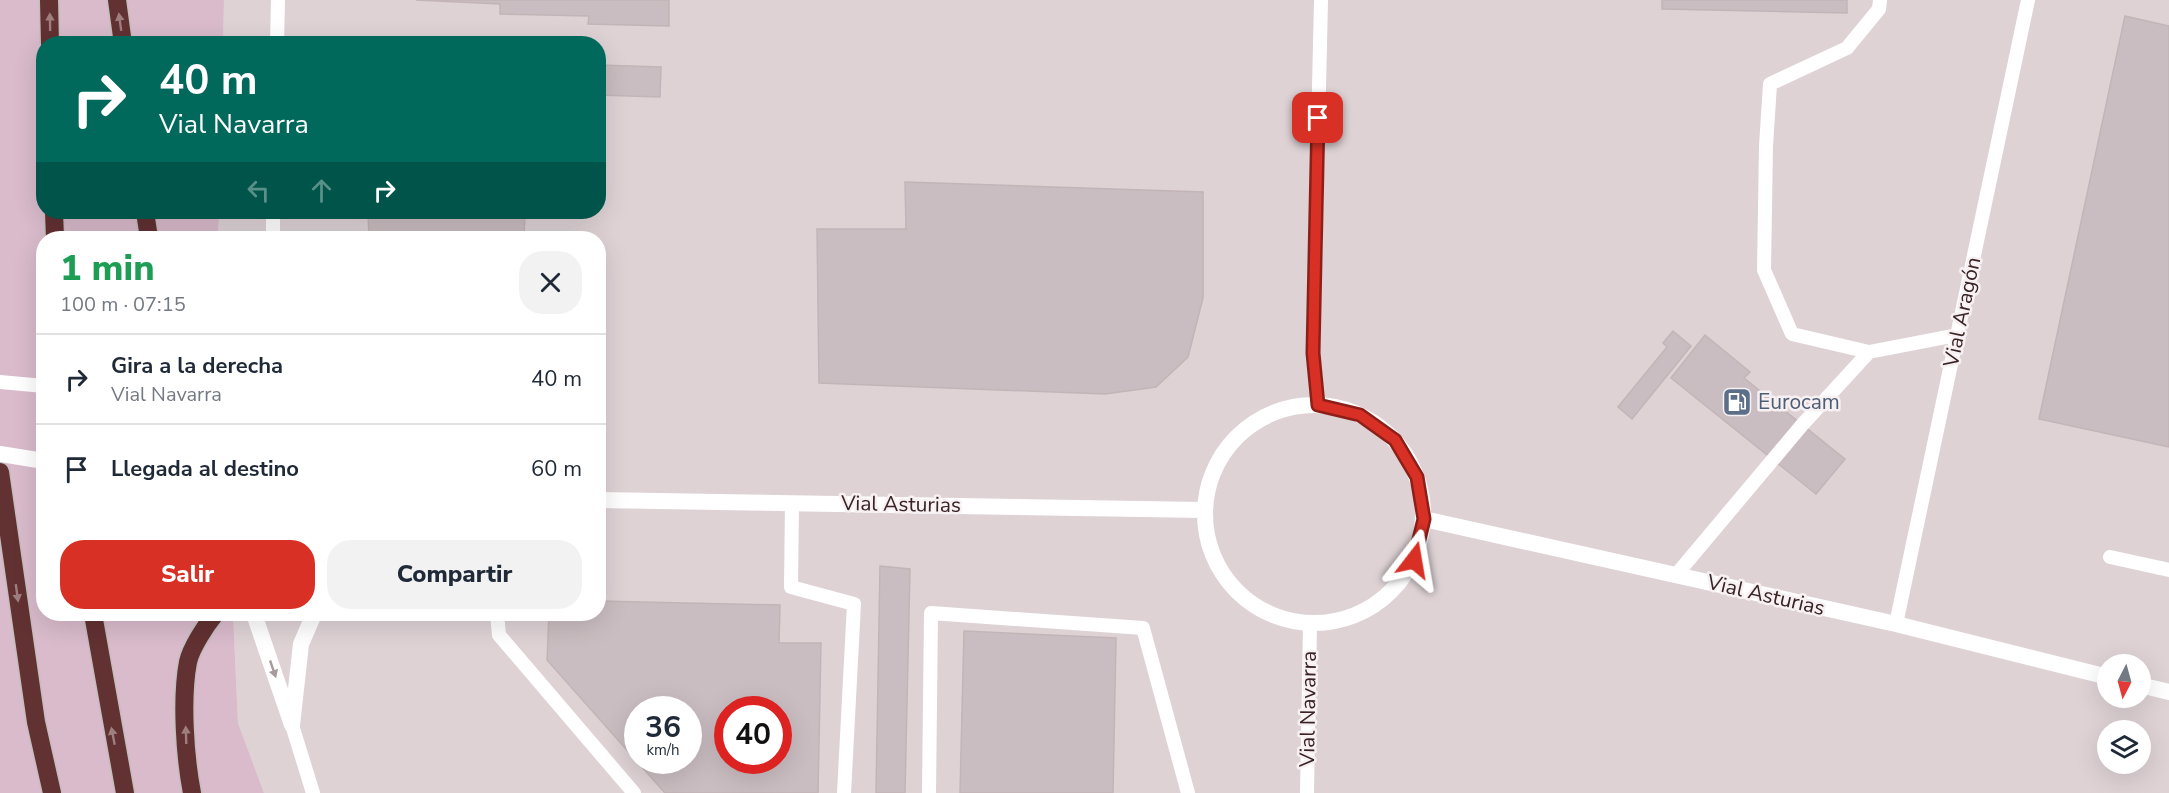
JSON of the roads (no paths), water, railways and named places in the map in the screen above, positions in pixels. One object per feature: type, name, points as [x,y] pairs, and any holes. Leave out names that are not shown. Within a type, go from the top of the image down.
[{"type":"highway","points":[[49,0],[50,36]]},
{"type":"highway","points":[[117,0],[122,36]]},
{"type":"highway","points":[[0,472],[36,722],[52,793]]},
{"type":"highway","points":[[94,621],[125,793]]},
{"type":"highway","points":[[192,793],[188,772],[185,705],[188,661],[209,621]]},
{"type":"street","points":[[1318,405],[1360,415],[1395,440],[1417,477],[1424,519],[1414,560],[1388,595],[1352,618],[1310,624],[1268,614],[1233,589],[1210,552],[1204,510],[1214,468],[1239,434],[1276,412],[1318,405]]},
{"type":"street","points":[[0,454],[36,460]]},
{"type":"street","name":"Vial Asturias","points":[[606,500],[1204,510]]},
{"type":"street","name":"Vial Asturias","points":[[1424,519],[1896,624],[2097,674]]},
{"type":"street","points":[[256,621],[291,725]]},
{"type":"street","points":[[291,725],[301,644],[311,621]]},
{"type":"street","points":[[2151,688],[2169,692]]},
{"type":"lane","points":[[277,36],[278,0]]},
{"type":"lane","points":[[1318,405],[1313,353],[1321,0]]},
{"type":"lane","points":[[1880,0],[1879,9],[1847,48],[1770,84],[1766,146],[1764,270],[1792,334],[1869,352],[1957,335]]},
{"type":"lane","name":"Vial Aragón","points":[[1896,624],[2028,0]]},
{"type":"lane","points":[[1676,575],[1802,425],[1869,352]]},
{"type":"lane","points":[[0,382],[36,385]]},
{"type":"lane","points":[[792,502],[791,587],[854,604],[844,793]]},
{"type":"lane","points":[[2110,557],[2169,570]]},
{"type":"lane","points":[[929,793],[931,613],[1143,628],[1188,793]]},
{"type":"lane","points":[[498,621],[499,635],[634,793]]},
{"type":"lane","name":"Vial Navarra","points":[[1307,793],[1310,624]]},
{"type":"lane","points":[[291,725],[313,793]]},
{"type":"place","name":"Eurocam","points":[[1737,402]]}]
